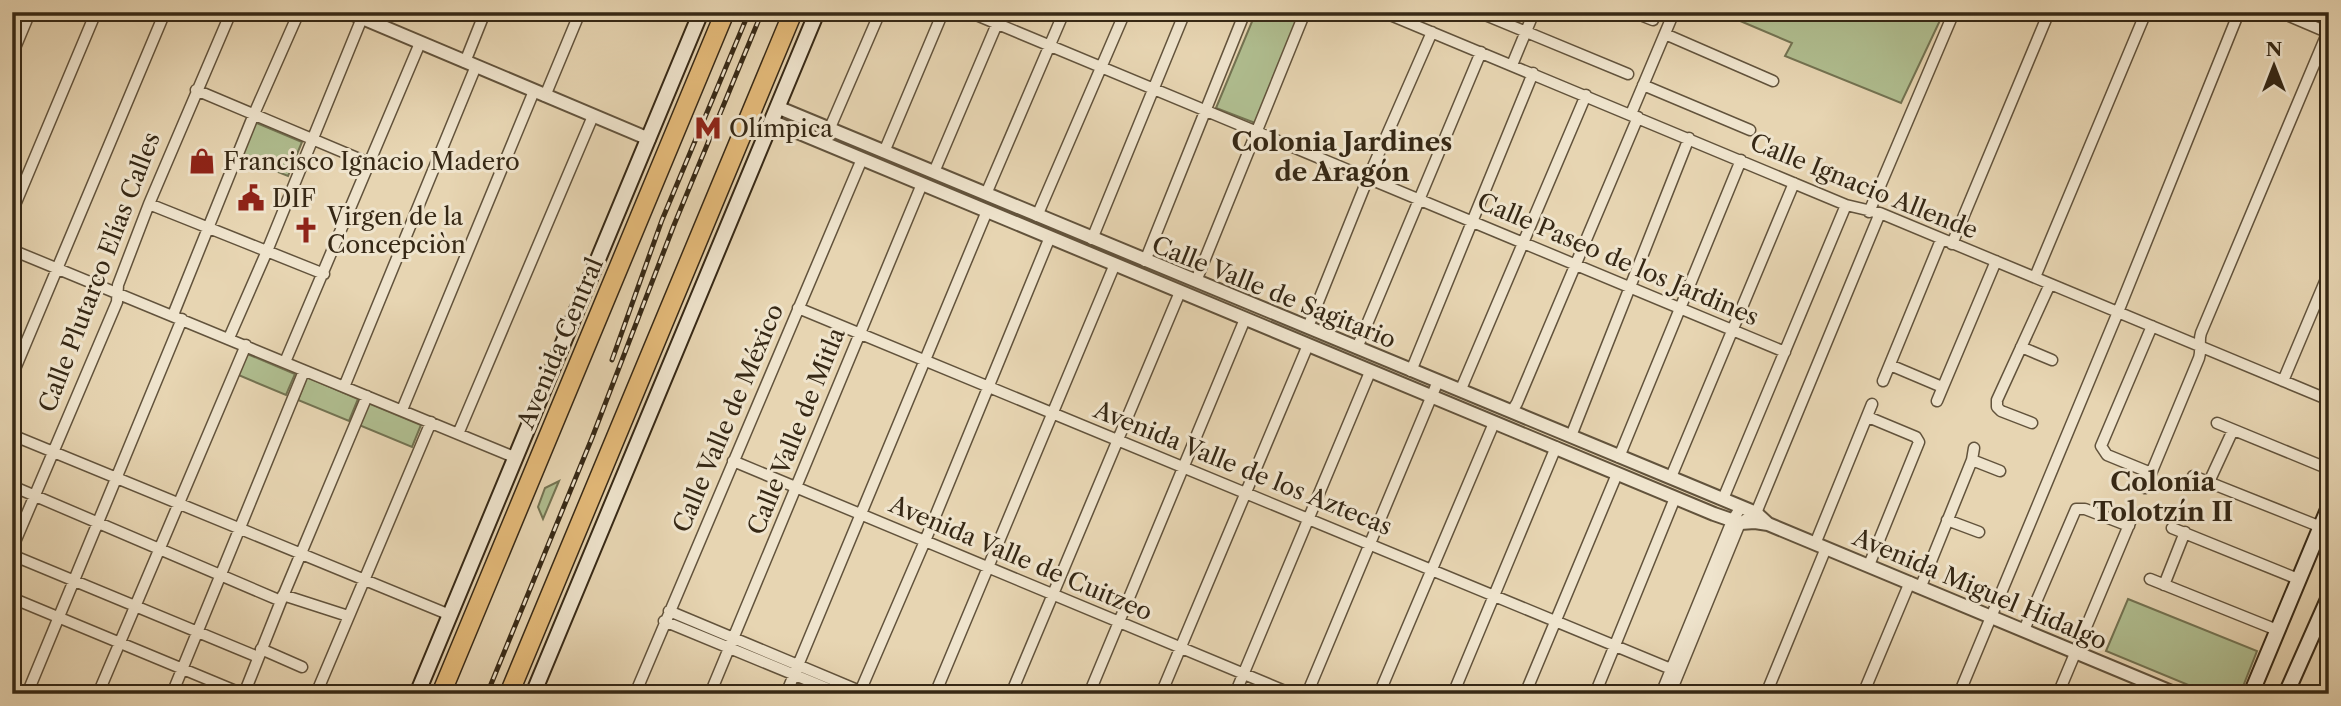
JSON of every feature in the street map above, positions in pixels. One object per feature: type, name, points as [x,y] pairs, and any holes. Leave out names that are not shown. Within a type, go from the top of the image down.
[{"type":"highway","name":"Avenida Central","points":[[441,692],[725,12]]},
{"type":"highway","points":[[509,694],[793,12]]},
{"type":"highway","points":[[519,694],[537,626]]},
{"type":"main road","name":"Avenida Central","points":[[417,694],[701,12]]},
{"type":"main road","points":[[533,694],[817,12]]},
{"type":"main road","points":[[2251,694],[2329,507]]},
{"type":"main road","points":[[2286,694],[2329,597]]},
{"type":"street","points":[[12,55],[30,12]]},
{"type":"street","points":[[12,212],[96,12]]},
{"type":"street","points":[[12,376],[165,12]]},
{"type":"street","name":"Calle Plutarco Elías Calles","points":[[12,549],[117,302],[118,285],[149,204],[231,12]]},
{"type":"street","points":[[27,694],[96,522],[118,478],[209,227],[254,114],[299,12]]},
{"type":"street","points":[[348,12],[649,139]]},
{"type":"street","points":[[380,26],[386,12]]},
{"type":"street","points":[[344,387],[471,64],[485,12]]},
{"type":"street","points":[[402,410],[539,94],[580,12]]},
{"type":"street","points":[[829,130],[880,12]]},
{"type":"street","points":[[884,152],[943,12]]},
{"type":"street","name":"Calle Paseo de los Jardines","points":[[969,12],[1785,352]]},
{"type":"street","points":[[934,172],[1002,12]]},
{"type":"street","points":[[986,194],[1064,12]]},
{"type":"street","points":[[1037,216],[1125,12]]},
{"type":"street","points":[[1092,239],[1185,12]]},
{"type":"street","points":[[1145,261],[1245,12]]},
{"type":"street","points":[[1196,281],[1305,12]]},
{"type":"street","name":"Calle Ignacio Allende","points":[[1383,12],[1846,205],[1874,212],[1996,261],[2329,400]]},
{"type":"street","points":[[1478,12],[1628,74]]},
{"type":"street","points":[[1512,65],[1534,12]]},
{"type":"street","points":[[1633,12],[1653,20]]},
{"type":"street","points":[[1512,411],[1576,265],[1634,116],[1643,85],[1674,12]]},
{"type":"street","points":[[1661,694],[1736,522],[1756,513],[1954,12]]},
{"type":"street","points":[[1952,244],[2049,12]]},
{"type":"street","points":[[2035,277],[2146,12]]},
{"type":"street","points":[[1959,694],[2239,12]]},
{"type":"street","points":[[2145,488],[2199,358],[2199,345],[2207,320],[2328,31],[2280,12]]},
{"type":"street","points":[[229,338],[362,18]]},
{"type":"street","points":[[1308,327],[1368,178],[1432,32]]},
{"type":"street","points":[[1665,34],[1773,81]]},
{"type":"street","points":[[285,362],[420,43]]},
{"type":"street","points":[[1357,348],[1482,52]]},
{"type":"street","points":[[1410,371],[1533,74]]},
{"type":"street","points":[[1643,85],[1750,130]]},
{"type":"street","points":[[196,90],[369,163]]},
{"type":"street","points":[[1461,389],[1586,95]]},
{"type":"street","name":"Calle Valle de Sagitario","points":[[774,114],[829,130],[934,172],[1756,513]]},
{"type":"street","name":"Calle Valle de Sagitario","points":[[774,114],[862,159],[1736,522]]},
{"type":"street","points":[[458,433],[593,116]]},
{"type":"street","points":[[1571,436],[1689,138]]},
{"type":"street","name":"Calle Valle de México","points":[[635,694],[862,159]]},
{"type":"street","points":[[1619,457],[1741,160]]},
{"type":"street","points":[[1671,477],[1794,183]]},
{"type":"street","name":"Calle Valle de Mitla","points":[[710,694],[922,184]]},
{"type":"street","points":[[149,204],[324,274]]},
{"type":"street","points":[[1723,499],[1846,205]]},
{"type":"street","points":[[786,694],[986,211]]},
{"type":"street","points":[[666,616],[862,693],[1050,237]]},
{"type":"street","points":[[1883,381],[1941,240]]},
{"type":"street","points":[[12,250],[514,457]]},
{"type":"street","points":[[1937,401],[1996,261]]},
{"type":"street","points":[[935,694],[1055,413],[1115,264]]},
{"type":"street","points":[[2283,381],[2329,272]]},
{"type":"street","points":[[2032,423],[2001,411],[1997,407],[1997,400],[2050,284]]},
{"type":"street","points":[[1012,694],[1180,292]]},
{"type":"street","name":"Avenida Valle de los Aztecas","points":[[798,308],[1671,669]]},
{"type":"street","points":[[1089,694],[1245,319]]},
{"type":"street","points":[[2151,472],[2107,455],[2101,446],[2152,326]]},
{"type":"street","points":[[98,694],[246,345]]},
{"type":"street","points":[[1161,694],[1308,345]]},
{"type":"street","points":[[2021,347],[2052,360]]},
{"type":"street","points":[[1889,365],[1942,387]]},
{"type":"street","points":[[172,694],[304,371]]},
{"type":"street","points":[[1236,694],[1370,372]]},
{"type":"street","points":[[1307,694],[1438,381]]},
{"type":"street","points":[[12,598],[244,694],[367,397]]},
{"type":"street","points":[[1766,694],[1872,404]]},
{"type":"street","points":[[1868,416],[1916,437],[1919,442],[1870,565]]},
{"type":"street","points":[[316,694],[431,422]]},
{"type":"street","points":[[1379,694],[1494,422]]},
{"type":"street","points":[[2217,422],[2329,469]]},
{"type":"street","points":[[2209,482],[2233,430]]},
{"type":"street","points":[[12,435],[450,615]]},
{"type":"street","points":[[1453,694],[1556,447]]},
{"type":"street","points":[[1863,694],[1947,520],[1975,448]]},
{"type":"street","points":[[1972,460],[2000,471]]},
{"type":"street","name":"Avenida Valle de Cuitzeo","points":[[733,461],[1292,694]]},
{"type":"street","points":[[1525,694],[1616,474]]},
{"type":"street","points":[[2193,475],[2321,527]]},
{"type":"street","points":[[12,486],[282,598],[348,616]]},
{"type":"street","points":[[1595,694],[1675,498]]},
{"type":"street","points":[[1670,694],[1741,507]]},
{"type":"street","points":[[2024,630],[2076,509],[2081,508],[2129,526]]},
{"type":"street","name":"Avenida Miguel Hidalgo","points":[[1756,513],[1768,524]]},
{"type":"street","points":[[2058,694],[2134,513]]},
{"type":"street","points":[[1947,520],[1979,532]]},
{"type":"street","name":"Avenida Miguel Hidalgo","points":[[1736,522],[1768,524],[2076,652],[2155,690],[2176,694]]},
{"type":"street","points":[[2172,528],[2298,579]]},
{"type":"street","points":[[2164,585],[2185,532]]},
{"type":"street","points":[[12,555],[197,632],[302,667]]},
{"type":"street","points":[[2150,579],[2277,630]]},
{"type":"street","points":[[797,669],[841,694]]},
{"type":"green space","points":[[1256,12],[1300,12],[1255,123],[1216,108]]},
{"type":"green space","points":[[1719,12],[1944,12],[1901,103],[1785,56],[1792,43]]},
{"type":"green space","points":[[254,122],[302,142],[288,176],[240,157]]},
{"type":"green space","points":[[245,353],[295,374],[286,395],[236,374]]},
{"type":"green space","points":[[307,377],[358,399],[349,421],[298,400]]},
{"type":"green space","points":[[368,403],[421,425],[412,447],[359,425]]},
{"type":"green space","points":[[559,481],[543,519],[538,507],[545,488]]},
{"type":"green space","points":[[2128,599],[2257,651],[2240,694],[2210,694],[2106,651]]},
{"type":"railway","points":[[612,360],[662,220],[749,12]]},
{"type":"railway","points":[[487,694],[762,12]]},
{"type":"place","name":"Olímpica","points":[[708,128]]},
{"type":"place","name":"Francisco Ignacio Madero","points":[[202,161]]},
{"type":"place","name":"DIF","points":[[251,198]]},
{"type":"place","name":"Virgen de la Concepciòn","points":[[306,230]]},
{"type":"district","name":"Colonia Jardines de Aragón","points":[[1342,157]]},
{"type":"district","name":"Colonia Tolotzín II","points":[[2163,497]]}]
